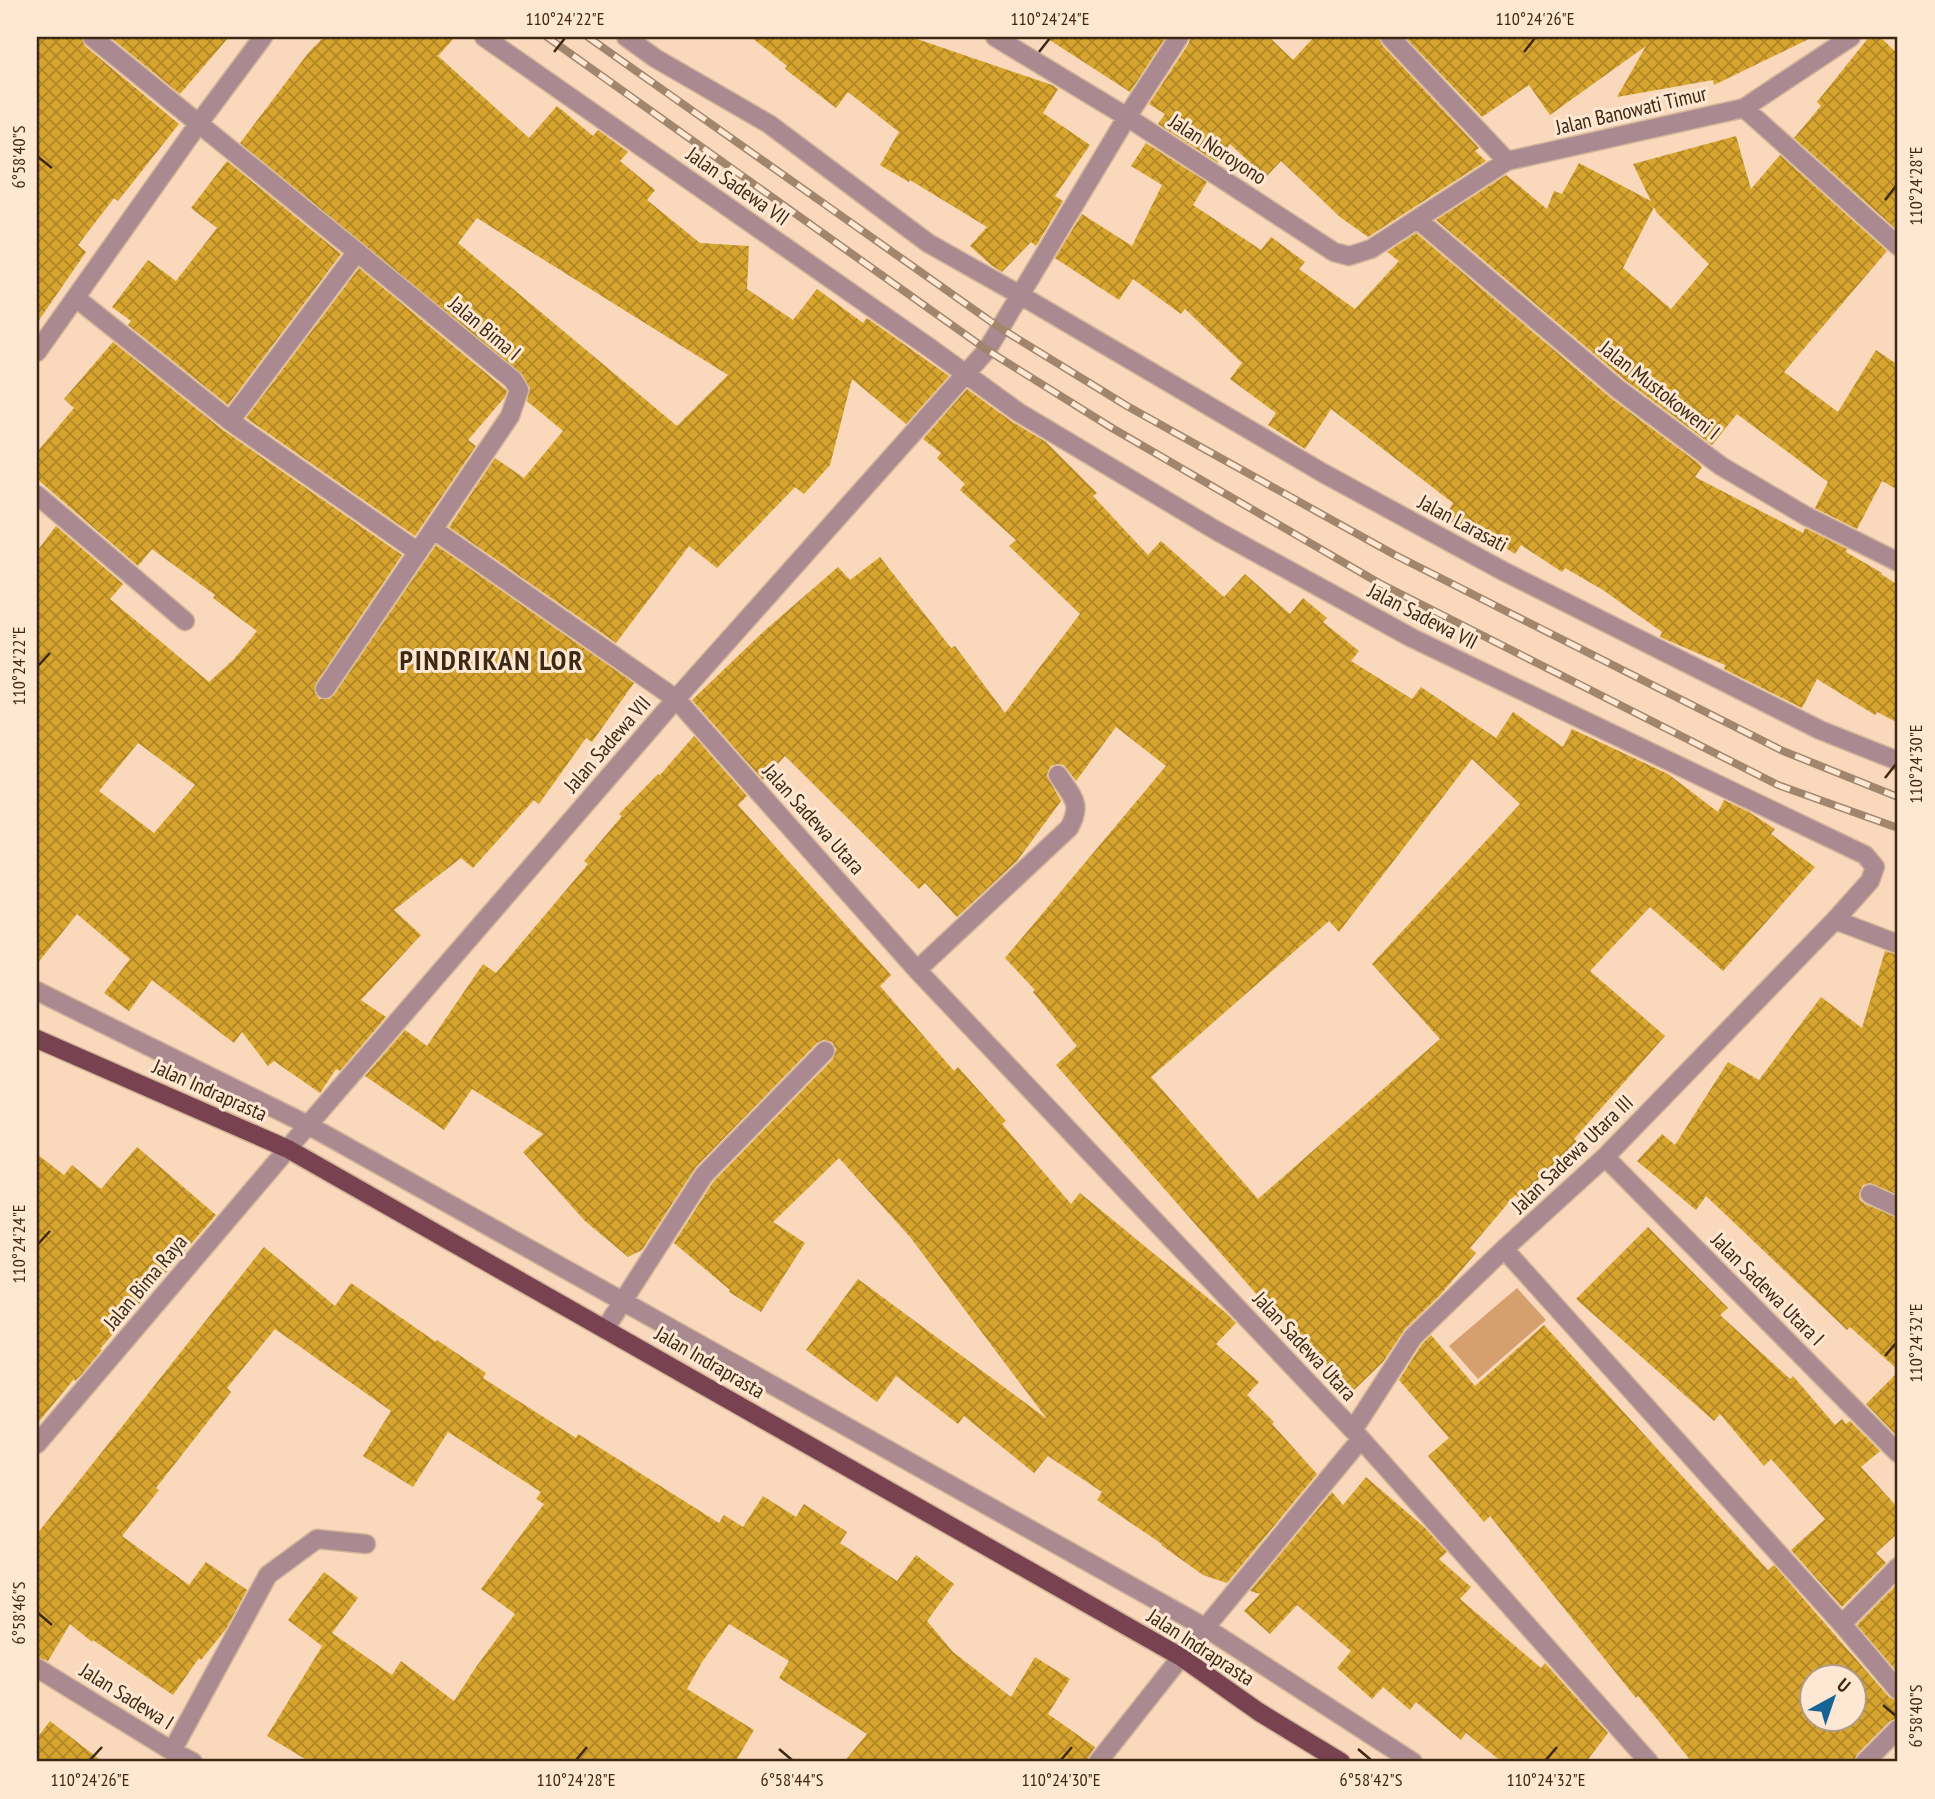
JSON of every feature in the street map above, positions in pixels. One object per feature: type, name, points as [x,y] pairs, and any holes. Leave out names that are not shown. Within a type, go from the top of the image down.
[{"type":"main road","name":"Jalan Indraprasta","points":[[37,1039],[288,1149],[1181,1657],[1259,1712],[1341,1762]]},
{"type":"street","name":"Jalan Bima I","points":[[92,37],[513,380],[519,390],[510,416],[325,689]]},
{"type":"street","points":[[37,352],[262,37]]},
{"type":"street","name":"Jalan Sadewa VII","points":[[484,37],[1018,412],[1217,531],[1412,638],[1865,855],[1875,867]]},
{"type":"street","name":"Jalan Larasati","points":[[626,37],[656,58],[769,124],[928,243],[1323,473],[1503,571],[1820,730],[1898,761]]},
{"type":"street","name":"Jalan Noroyono","points":[[995,37],[1126,117],[1334,252],[1349,256],[1371,249],[1417,219]]},
{"type":"street","name":"Jalan Sadewa VII","points":[[288,1149],[676,699],[987,350],[1126,117],[1180,37]]},
{"type":"street","points":[[1390,37],[1507,160]]},
{"type":"street","name":"Jalan Banowati Timur","points":[[1417,219],[1507,160],[1744,108],[1851,37]]},
{"type":"street","points":[[1744,108],[1898,246]]},
{"type":"street","name":"Jalan Mustokoweni I","points":[[1417,219],[1618,389],[1721,466],[1806,516],[1898,562]]},
{"type":"street","points":[[230,421],[358,252]]},
{"type":"street","points":[[76,298],[230,421],[418,552]]},
{"type":"street","points":[[37,495],[185,621]]},
{"type":"street","points":[[434,530],[676,699]]},
{"type":"street","name":"Jalan Sadewa Utara","points":[[676,699],[917,970],[1357,1434],[1649,1762]]},
{"type":"street","points":[[917,970],[1069,828],[1076,816],[1077,804],[1058,775]]},
{"type":"street","name":"Jalan Sadewa Utara III","points":[[1098,1762],[1357,1434],[1413,1337],[1605,1157],[1835,920],[1870,881],[1875,867]]},
{"type":"street","points":[[1835,920],[1898,944]]},
{"type":"street","points":[[37,991],[308,1125],[1206,1628],[1413,1762]]},
{"type":"street","points":[[605,1329],[704,1175],[825,1051]]},
{"type":"street","name":"Jalan Bima Raya","points":[[37,1444],[288,1149]]},
{"type":"street","name":"Jalan Sadewa Utara I","points":[[1605,1157],[1898,1453]]},
{"type":"street","points":[[1870,1194],[1898,1207]]},
{"type":"street","points":[[1504,1249],[1842,1624],[1898,1690]]},
{"type":"street","points":[[172,1751],[268,1575],[317,1539],[366,1544]]},
{"type":"street","points":[[1842,1624],[1898,1567]]},
{"type":"street","name":"Jalan Sadewa I","points":[[37,1668],[193,1762]]},
{"type":"street","points":[[1865,1762],[1898,1729]]},
{"type":"shaded area","points":[[1517,1288],[1546,1320],[1478,1379],[1449,1346]]},
{"type":"building","points":[[37,37],[81,37],[85,46],[179,124],[118,201],[114,198],[78,245],[86,252],[37,323]]},
{"type":"building","points":[[110,37],[229,37],[180,94]]},
{"type":"building","points":[[324,37],[455,37],[438,56],[529,138],[557,106],[593,136],[598,130],[628,152],[620,161],[655,190],[647,200],[700,243],[749,246],[747,289],[793,320],[817,289],[863,323],[867,318],[949,376],[906,424],[852,379],[830,465],[804,494],[795,487],[717,568],[689,546],[616,643],[449,527],[495,458],[524,478],[563,431],[527,401],[530,388],[522,374],[240,143],[309,52]],"holes":[[[477,218],[728,375],[677,426],[458,243]]]},
{"type":"building","points":[[751,37],[911,37],[1052,85],[1058,89],[1043,113],[1090,145],[1055,196],[1063,201],[1036,246],[1031,242],[1002,272],[970,246],[987,227],[880,165],[899,132],[848,92],[836,108],[785,69],[787,66]]},
{"type":"building","points":[[1045,37],[1166,37],[1130,92]]},
{"type":"building","points":[[1190,37],[1269,37],[1293,60],[1314,37],[1379,37],[1382,45],[1479,148],[1475,151],[1486,161],[1368,237],[1340,217],[1281,161],[1266,177],[1230,144],[1218,163],[1158,124],[1165,114],[1149,104],[1189,43]]},
{"type":"building","points":[[1405,37],[1813,37],[1714,85],[1713,80],[1617,97],[1646,46],[1550,115],[1529,85],[1482,117]]},
{"type":"building","points":[[1869,37],[1880,37],[1898,54],[1898,231],[1794,138],[1821,106],[1817,102]]},
{"type":"building","points":[[1736,136],[1751,189],[1780,155],[1887,251],[1784,372],[1838,412],[1876,350],[1898,365],[1898,490],[1882,481],[1857,529],[1815,508],[1828,482],[1737,414],[1712,445],[1625,380],[1436,220],[1506,175],[1547,209],[1554,191],[1562,194],[1579,163],[1651,201],[1633,164]],"holes":[[[1654,207],[1709,264],[1671,309],[1623,268]]]},
{"type":"building","points":[[1146,143],[1207,182],[1193,205],[1261,250],[1271,237],[1305,262],[1299,269],[1355,309],[1399,261],[1387,252],[1416,233],[1611,398],[1698,463],[1702,467],[1695,477],[1803,533],[1805,528],[1847,549],[1846,552],[1898,585],[1898,723],[1877,712],[1875,715],[1817,679],[1802,708],[1724,669],[1725,665],[1660,637],[1662,632],[1603,590],[1565,568],[1562,572],[1521,545],[1515,554],[1478,530],[1474,536],[1444,518],[1453,503],[1331,409],[1305,449],[1268,425],[1276,413],[1230,379],[1242,363],[1185,309],[1181,314],[1133,279],[1119,300],[1055,258],[1082,214],[1132,246],[1162,185],[1131,166]]},
{"type":"building","points":[[227,161],[341,254],[228,405],[128,325],[131,321],[112,307],[148,260],[176,281],[217,228],[191,208]]},
{"type":"building","points":[[359,268],[507,391],[505,397],[468,440],[476,446],[415,536],[246,418]]},
{"type":"building","points":[[113,342],[223,430],[402,555],[316,683],[315,693],[319,699],[329,699],[334,695],[436,545],[634,683],[592,742],[586,738],[539,804],[534,800],[473,868],[461,858],[394,910],[421,935],[361,1000],[386,1017],[340,1071],[336,1069],[320,1093],[274,1061],[268,1066],[242,1032],[234,1043],[152,980],[129,1011],[104,993],[130,959],[77,914],[37,964],[37,551],[56,526],[123,584],[110,599],[209,682],[234,659],[257,631],[213,598],[215,595],[152,549],[138,566],[37,479],[37,452],[74,408],[64,399]],"holes":[[[138,743],[195,785],[154,833],[99,791]]]},
{"type":"building","points":[[967,389],[1046,442],[1097,493],[1093,496],[1148,555],[1161,541],[1224,597],[1245,574],[1290,614],[1303,598],[1327,618],[1323,622],[1359,651],[1351,661],[1412,699],[1421,687],[1496,738],[1513,712],[1563,747],[1572,729],[1668,774],[1718,812],[1724,800],[1749,812],[1775,829],[1771,834],[1815,867],[1723,971],[1650,907],[1590,971],[1665,1036],[1574,1139],[1582,1145],[1551,1181],[1543,1174],[1523,1200],[1515,1195],[1470,1248],[1476,1253],[1440,1295],[1405,1329],[1383,1362],[1352,1392],[1261,1294],[1259,1297],[1056,1065],[1077,1046],[1033,992],[1035,990],[1005,958],[1166,766],[1116,727],[1076,781],[1064,765],[1051,766],[1047,776],[1061,801],[1017,861],[957,917],[925,883],[919,889],[785,756],[763,780],[692,700],[763,632],[838,567],[850,580],[880,557],[951,648],[955,646],[1005,713],[1080,614],[1009,546],[1016,540],[960,490],[965,484],[937,458],[941,453],[923,439]],"holes":[[[1472,759],[1520,804],[1372,964],[1440,1039],[1258,1199],[1151,1077],[1329,921],[1339,932]]]},
{"type":"building","points":[[694,736],[747,796],[738,805],[891,975],[880,986],[954,1071],[958,1067],[1006,1121],[1002,1124],[1071,1204],[1080,1193],[1236,1323],[1216,1344],[1259,1382],[1247,1395],[1274,1422],[1272,1424],[1317,1474],[1227,1583],[1203,1575],[1097,1500],[1102,1492],[1048,1456],[1034,1473],[964,1416],[958,1424],[896,1376],[877,1402],[806,1350],[858,1279],[1047,1419],[910,1237],[839,1158],[773,1222],[805,1243],[761,1312],[729,1292],[730,1290],[674,1243],[713,1182],[833,1059],[836,1049],[832,1042],[823,1040],[817,1043],[696,1167],[642,1250],[628,1257],[585,1221],[523,1152],[543,1134],[472,1089],[444,1130],[365,1076],[405,1030],[427,1046],[483,964],[496,973],[588,864],[584,861],[622,816],[619,814],[658,774],[660,775]]},
{"type":"building","points":[[1885,951],[1898,955],[1898,1195],[1870,1183],[1863,1185],[1859,1194],[1860,1200],[1865,1204],[1898,1218],[1898,1370],[1850,1327],[1847,1330],[1706,1196],[1696,1210],[1637,1161],[1662,1134],[1675,1145],[1728,1062],[1759,1080],[1821,997],[1862,1028]]},
{"type":"building","points":[[137,1147],[216,1215],[37,1424],[37,1154],[64,1175],[72,1165],[101,1189]]},
{"type":"building","points":[[1648,1227],[1728,1308],[1720,1315],[1790,1379],[1793,1376],[1835,1425],[1842,1419],[1846,1424],[1850,1421],[1880,1451],[1861,1467],[1898,1508],[1898,1533],[1876,1553],[1886,1563],[1842,1607],[1791,1550],[1825,1519],[1771,1459],[1764,1466],[1720,1414],[1714,1421],[1576,1299]]},
{"type":"building","points":[[264,1247],[335,1306],[351,1283],[486,1373],[483,1378],[576,1438],[578,1434],[719,1523],[724,1515],[743,1527],[763,1496],[796,1517],[804,1504],[847,1532],[840,1543],[897,1581],[916,1555],[954,1584],[927,1621],[953,1652],[1011,1697],[1035,1657],[1070,1679],[1048,1714],[1095,1747],[1087,1762],[844,1762],[867,1734],[779,1678],[789,1661],[729,1624],[687,1689],[754,1730],[735,1762],[310,1762],[267,1736],[326,1640],[322,1646],[288,1620],[324,1572],[358,1598],[332,1633],[392,1675],[401,1661],[454,1701],[515,1614],[481,1589],[544,1504],[536,1499],[541,1492],[448,1432],[413,1487],[363,1456],[391,1411],[275,1329],[227,1388],[231,1392],[122,1536],[189,1585],[206,1562],[247,1590],[226,1629],[201,1660],[199,1658],[173,1695],[93,1640],[92,1642],[70,1624],[48,1661],[37,1657],[37,1534]]},
{"type":"building","points":[[1544,1325],[1768,1570],[1774,1565],[1859,1662],[1798,1662],[1798,1732],[1868,1732],[1868,1673],[1889,1697],[1898,1701],[1898,1718],[1890,1721],[1857,1754],[1854,1762],[1692,1762],[1638,1696],[1636,1698],[1490,1516],[1484,1522],[1428,1456],[1449,1438],[1399,1380],[1422,1344],[1431,1335],[1475,1386]]},
{"type":"building","points":[[1898,1372],[1898,1434],[1897,1436],[1866,1404]]},
{"type":"building","points":[[1366,1477],[1424,1527],[1447,1552],[1439,1559],[1471,1587],[1460,1599],[1541,1668],[1545,1663],[1608,1733],[1586,1762],[1502,1762],[1466,1733],[1461,1740],[1416,1702],[1410,1710],[1383,1687],[1372,1699],[1337,1668],[1351,1651],[1297,1605],[1270,1634],[1244,1611],[1260,1594],[1250,1591],[1332,1492],[1343,1505]]},
{"type":"building","points":[[1898,1583],[1898,1673],[1857,1625]]},
{"type":"building","points":[[50,1721],[103,1762],[37,1762],[37,1738]]},
{"type":"railway","points":[[547,37],[987,350],[1112,428],[1379,583],[1778,785],[1898,828]]},
{"type":"railway","points":[[588,37],[1000,328],[1127,406],[1395,555],[1783,751],[1898,797]]},
{"type":"district","name":"PINDRIKAN LOR","points":[[492,659]]}]
